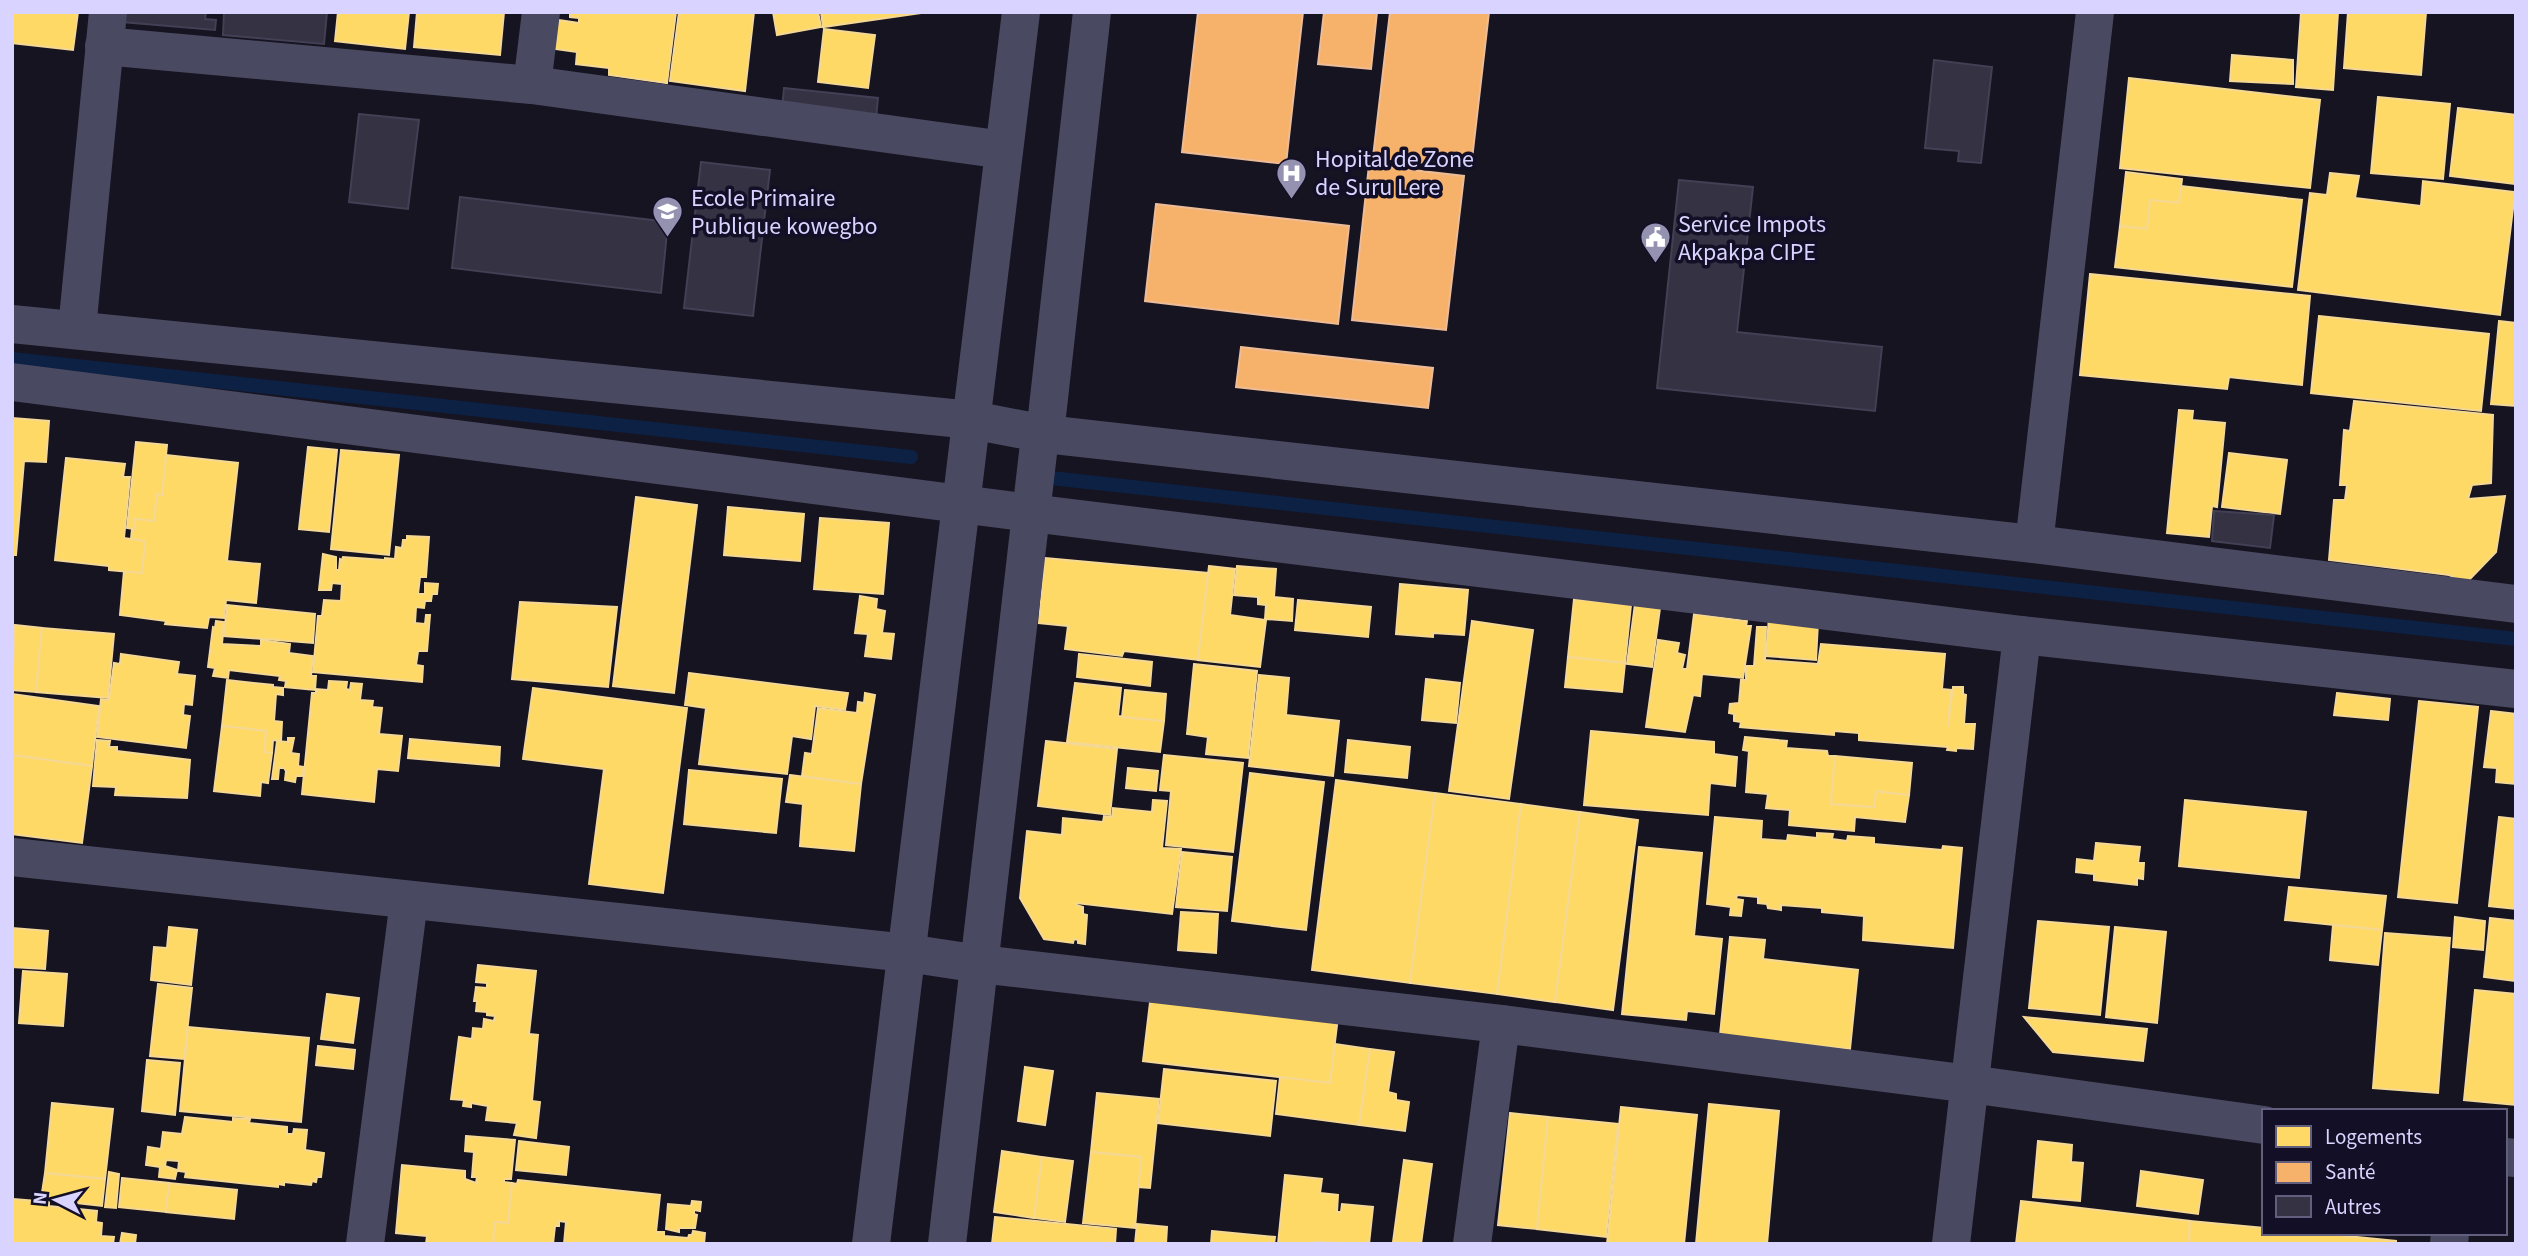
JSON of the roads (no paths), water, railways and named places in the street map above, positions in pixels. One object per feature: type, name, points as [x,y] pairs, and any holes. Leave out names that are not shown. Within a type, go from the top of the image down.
[{"type":"street","points":[[532,85],[541,12]]},
{"type":"street","points":[[871,1244],[1021,12]]},
{"type":"street","points":[[947,1244],[1039,444],[1045,434],[1092,12]]},
{"type":"street","points":[[2034,544],[2095,12]]},
{"type":"street","points":[[77,329],[106,29],[1004,150]]},
{"type":"street","points":[[12,324],[972,420],[1045,434],[2034,544],[2516,604]]},
{"type":"street","points":[[12,382],[1031,513],[2022,635],[2516,690]]},
{"type":"street","points":[[1951,1244],[2022,635]]},
{"type":"street","points":[[12,857],[906,953],[979,964],[1501,1024],[2262,1125]]},
{"type":"street","points":[[365,1244],[409,900]]},
{"type":"street","points":[[1472,1244],[1501,1024]]},
{"type":"waterway","points":[[12,359],[911,457]]},
{"type":"waterway","points":[[1051,478],[2516,639]]},
{"type":"place","name":"Hopital de Zone de Suru Lere","points":[[1292,200]]},
{"type":"place","name":"Ecole Primaire Publique kowegbo","points":[[668,239]]},
{"type":"place","name":"Service Impots Akpakpa CIPE","points":[[1655,265]]}]
